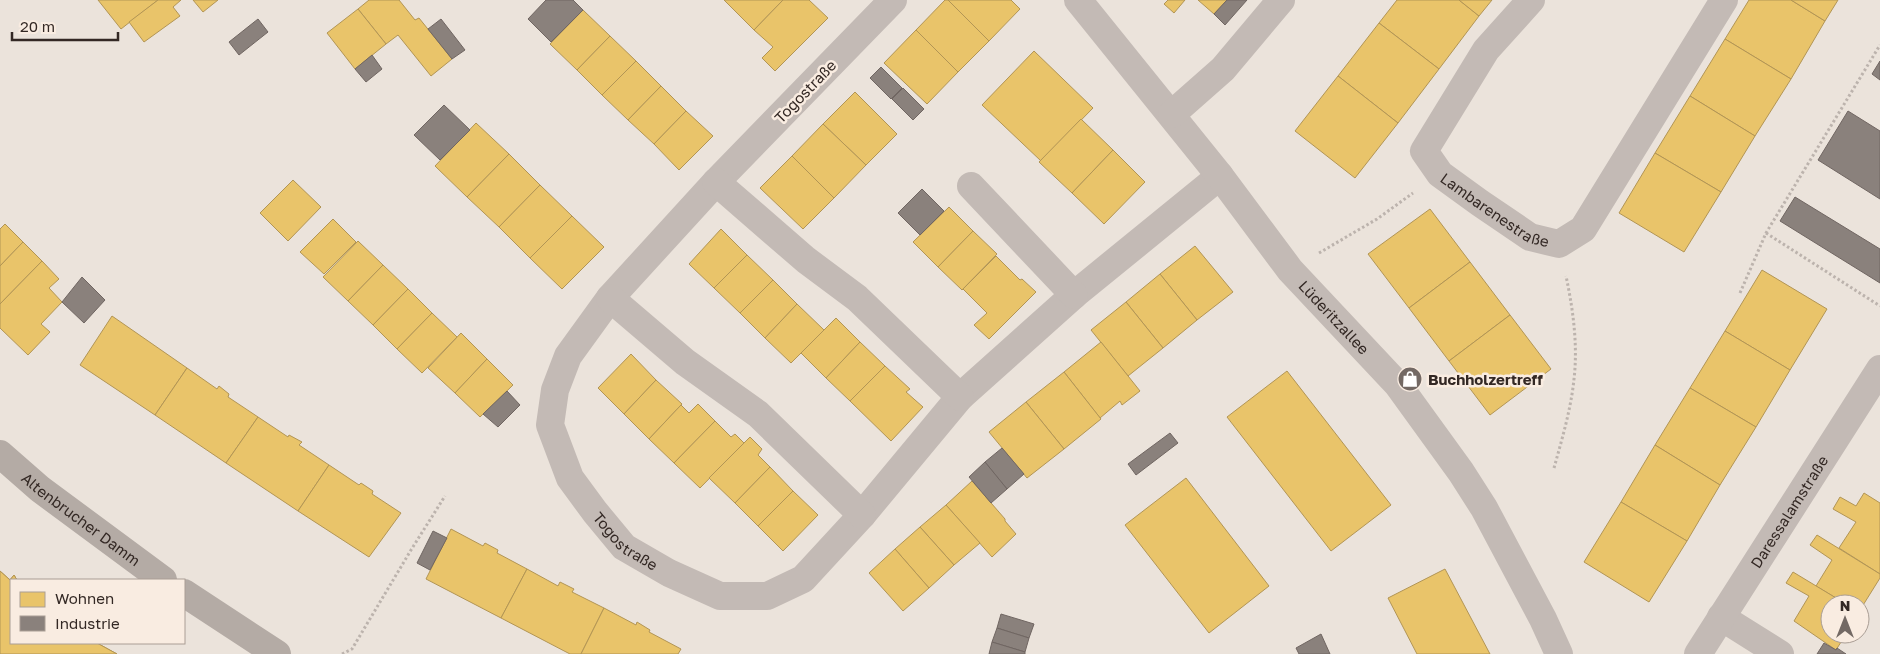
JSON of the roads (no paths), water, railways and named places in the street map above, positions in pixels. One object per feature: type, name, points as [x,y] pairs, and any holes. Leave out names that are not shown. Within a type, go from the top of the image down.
[{"type":"main road","name":"Altenbrucher Damm","points":[[0,454],[40,489],[162,579]]},
{"type":"main road","points":[[185,595],[277,654]]},
{"type":"street","name":"Togostraße","points":[[893,0],[716,182],[610,298],[568,356],[555,390],[550,425],[570,478],[624,547],[668,573],[720,596],[767,596],[803,579],[862,515],[960,397],[1074,295],[1220,176]]},
{"type":"street","name":"Lüderitzallee","points":[[1078,0],[1172,114],[1290,270],[1398,385],[1461,472],[1488,517],[1542,619],[1558,654]]},
{"type":"street","points":[[1172,114],[1222,69],[1281,0]]},
{"type":"street","name":"Lambarenestraße","points":[[1531,0],[1486,50],[1424,151],[1440,174],[1530,237],[1559,244],[1583,229],[1724,0]]},
{"type":"street","points":[[716,182],[806,260],[857,298],[960,397]]},
{"type":"street","points":[[971,186],[1074,295]]},
{"type":"street","points":[[610,298],[685,362],[758,414],[862,515]]},
{"type":"street","name":"Daressalamstraße","points":[[1698,654],[1880,370]]},
{"type":"street","points":[[1721,617],[1780,654]]},
{"type":"place","name":"Buchholzertreff","points":[[1410,379]]}]
